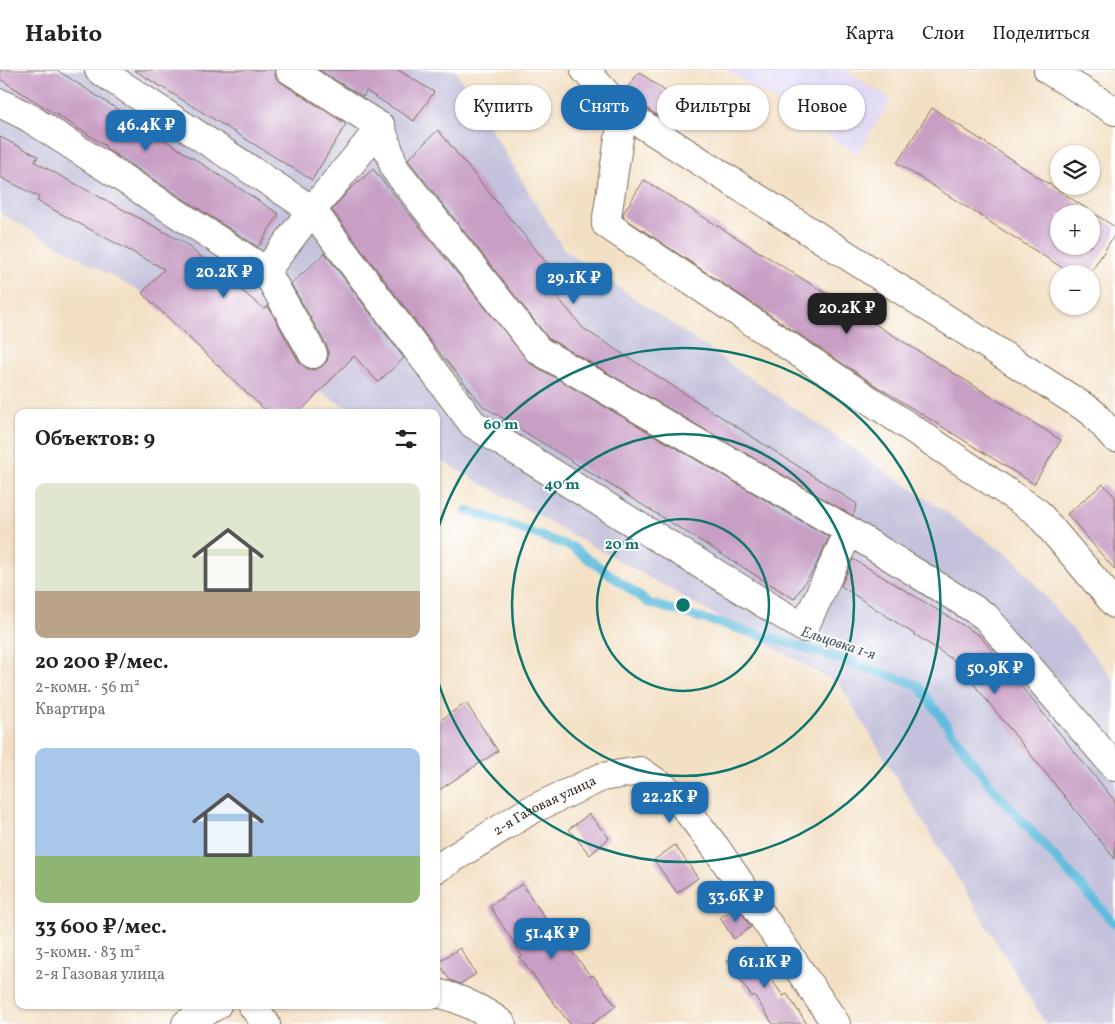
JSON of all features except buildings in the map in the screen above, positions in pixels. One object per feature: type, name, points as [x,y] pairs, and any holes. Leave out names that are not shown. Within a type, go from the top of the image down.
[{"type":"street","points":[[99,70],[312,210],[473,424],[804,628],[849,532]]},
{"type":"street","points":[[290,70],[382,127],[395,169],[538,350],[849,532],[984,616],[1115,767]]},
{"type":"street","points":[[585,70],[599,85]]},
{"type":"street","points":[[1048,70],[1115,111]]},
{"type":"street","points":[[0,103],[28,117],[266,271],[313,354]]},
{"type":"street","points":[[266,271],[312,210],[382,127]]},
{"type":"street","points":[[647,127],[1092,412],[1115,438]]},
{"type":"street","points":[[620,130],[606,224],[1037,512],[1115,604]]},
{"type":"street","name":"2-я Газовая улица","points":[[440,867],[529,811],[602,777],[640,771],[675,795],[710,840],[836,1024]]},
{"type":"street","points":[[440,994],[447,995],[493,1016],[502,1024]]},
{"type":"street","points":[[186,1024],[210,1009]]},
{"type":"street","points":[[255,1009],[266,1024]]},
{"type":"shaded area","points":[[0,70],[455,70],[464,85],[455,85],[455,130],[491,130],[564,250],[1014,559],[1115,681],[1115,1024],[1046,1024],[840,685],[440,460],[440,409],[350,409],[0,213]]},
{"type":"shaded area","points":[[727,70],[845,70],[891,100],[857,154],[820,130],[865,130],[865,85],[779,85],[779,104],[769,97],[769,85],[750,85]]},
{"type":"waterway","name":"Ельцовка 1-я","points":[[467,510],[572,547],[649,603],[812,650],[918,685],[989,784],[1115,924]]}]
